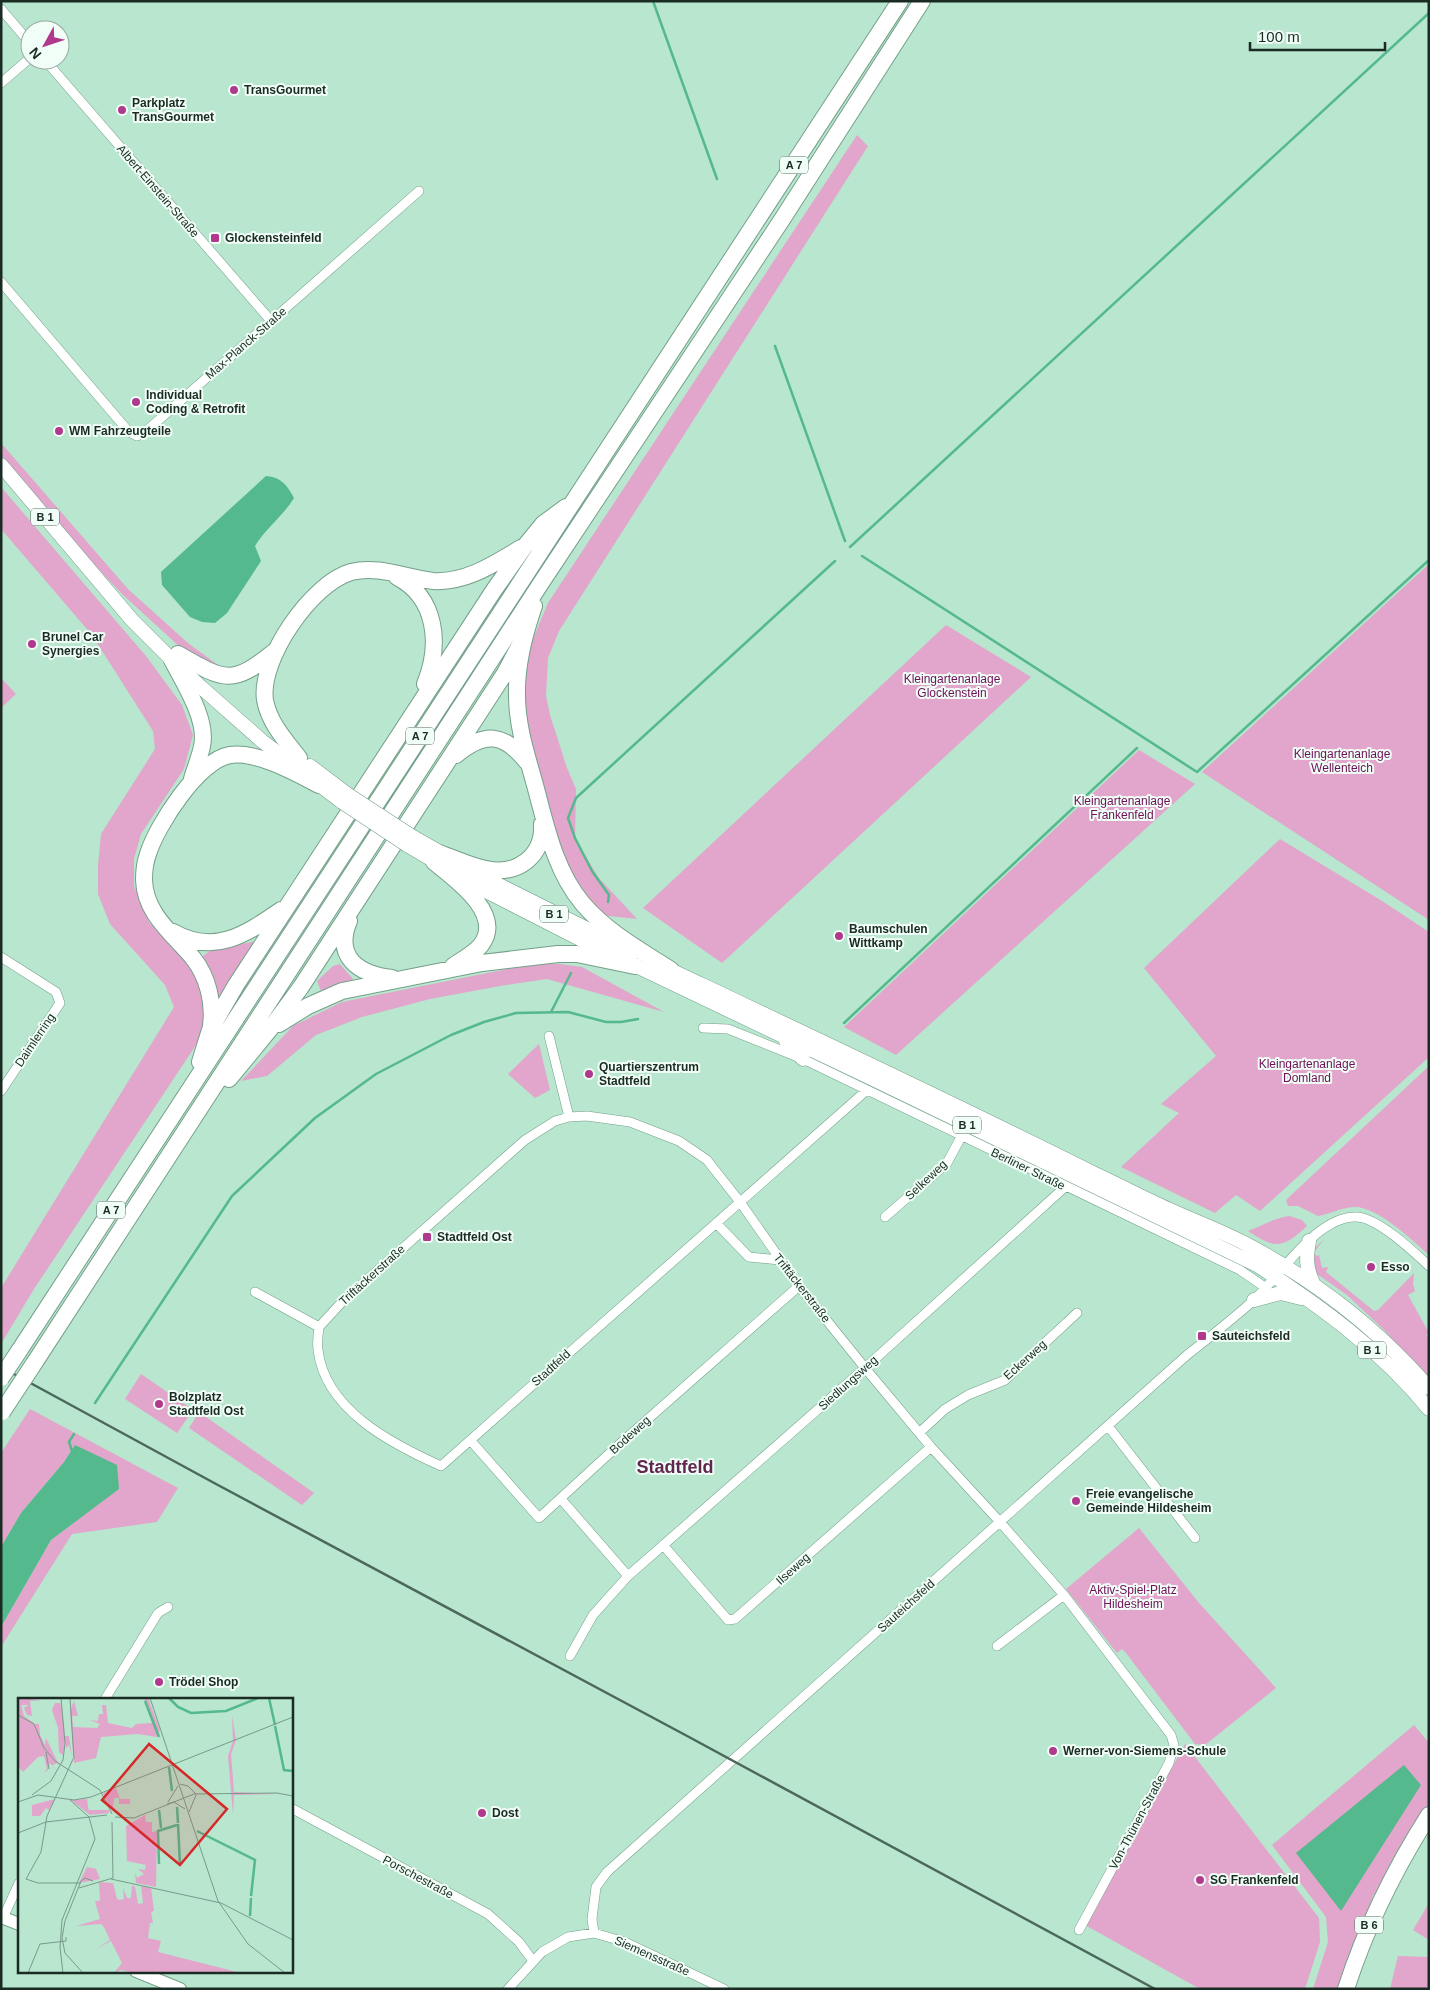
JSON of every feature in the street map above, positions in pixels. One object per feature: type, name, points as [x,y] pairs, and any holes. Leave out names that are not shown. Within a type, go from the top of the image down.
[{"type":"highway","name":"A 7","points":[[1,1378],[900,1]]},
{"type":"highway","name":"A 7","points":[[2,1413],[544,580],[783,218],[922,1]]},
{"type":"highway","points":[[210,1030],[236,985],[288,904],[494,590],[543,524],[574,502]]},
{"type":"highway","points":[[300,758],[272,720],[265,701],[265,685],[276,651],[311,599],[334,579],[360,570],[386,572],[433,581],[451,580],[468,576],[489,567],[525,546]]},
{"type":"highway","points":[[386,572],[403,580],[416,590],[428,609],[432,621],[433,656],[429,675],[416,709]]},
{"type":"highway","points":[[208,1096],[234,1074],[301,986],[447,763],[505,673],[522,641],[544,580]]},
{"type":"highway","points":[[522,641],[517,695],[521,732],[542,812],[566,880],[600,922],[671,970]]},
{"type":"highway","points":[[175,657],[210,672],[226,676],[241,674],[253,669],[276,651]]},
{"type":"highway","points":[[175,657],[198,714],[203,730],[203,745],[190,782],[155,838],[148,853],[144,869],[144,882],[153,912],[192,957],[203,975],[212,1004],[210,1030],[194,1082]]},
{"type":"highway","points":[[447,763],[470,744],[482,739],[495,738],[505,741],[516,748],[529,764]]},
{"type":"highway","points":[[190,782],[212,762],[231,755],[247,756],[268,762],[292,771],[319,785]]},
{"type":"highway","points":[[437,857],[487,870],[513,868],[525,863],[534,855],[543,833],[542,812]]},
{"type":"highway","points":[[437,857],[478,902],[486,920],[483,943],[475,951],[445,971]]},
{"type":"highway","points":[[358,899],[344,934],[345,947],[350,961],[359,969],[368,973],[401,979]]},
{"type":"highway","points":[[165,928],[192,940],[213,943],[244,934],[288,904]]},
{"type":"highway","points":[[270,1029],[308,1006],[342,991],[510,959],[577,954],[635,966]]},
{"type":"highway","name":"B 6","points":[[1346,1989],[1359,1951],[1382,1896],[1398,1865],[1429,1815]]},
{"type":"highway","name":"B 6","points":[[1356,1989],[1368,1955],[1392,1900],[1429,1834]]},
{"type":"main road","name":"B 1","points":[[1,465],[90,570],[175,657],[232,714],[319,785],[345,798],[410,841],[526,912],[1238,1256],[1275,1277],[1341,1324],[1386,1363],[1429,1409]]},
{"type":"main road","name":"B 1","points":[[175,657],[300,758],[345,798]]},
{"type":"main road","name":"B 1","points":[[437,857],[1015,1134],[1156,1204],[1243,1242],[1286,1266],[1346,1307],[1382,1337],[1429,1388]]},
{"type":"main road","points":[[783,1036],[803,1059]]},
{"type":"main road","points":[[1309,1242],[1306,1260],[1307,1271],[1314,1284]]},
{"type":"main road","points":[[1254,1300],[1281,1293],[1309,1300]]},
{"type":"street","points":[[1,9],[20,31]]},
{"type":"street","points":[[1,83],[20,67]]},
{"type":"street","name":"Albert-Einstein-Straße","points":[[54,70],[270,321]]},
{"type":"street","name":"Max-Planck-Straße","points":[[1,282],[129,432],[137,436],[145,432],[419,191]]},
{"type":"street","name":"Daimlerring","points":[[1,957],[56,992],[60,1002],[1,1091]]},
{"type":"street","name":"Berliner Straße","points":[[703,1028],[728,1029],[803,1059],[961,1137],[1240,1270],[1266,1288]]},
{"type":"street","points":[[549,1036],[569,1117]]},
{"type":"street","name":"Stadtfeld","points":[[319,1327],[317,1348],[320,1364],[338,1396],[368,1426],[441,1466],[866,1090]]},
{"type":"street","name":"Triftäckerstraße","points":[[319,1327],[342,1302],[525,1140],[545,1125],[569,1117],[586,1116],[630,1122],[678,1141],[707,1160],[740,1202],[799,1286],[865,1368],[919,1434],[1000,1522]]},
{"type":"street","name":"Selkeweg","points":[[885,1217],[947,1163],[961,1137]]},
{"type":"street","name":"Siedlungsweg","points":[[570,1656],[593,1615],[628,1576],[865,1368],[1065,1187]]},
{"type":"street","points":[[1275,1277],[1320,1232],[1335,1221],[1345,1217],[1359,1217],[1372,1221],[1429,1266]]},
{"type":"street","points":[[716,1222],[749,1257],[780,1260]]},
{"type":"street","name":"Sauteichsfeld","points":[[594,1933],[592,1919],[596,1887],[607,1872],[1187,1355],[1254,1300],[1275,1277]]},
{"type":"street","name":"Bodeweg","points":[[471,1441],[539,1518],[799,1286]]},
{"type":"street","points":[[255,1292],[319,1327]]},
{"type":"street","name":"Eckerweg","points":[[919,1434],[945,1409],[968,1395],[1005,1380],[1078,1313]]},
{"type":"street","points":[[1108,1426],[1195,1538]]},
{"type":"street","name":"Ilseweg","points":[[663,1545],[728,1620],[735,1619],[931,1447]]},
{"type":"street","points":[[560,1499],[628,1576]]},
{"type":"street","name":"Von-Thünen-Straße","points":[[1000,1522],[1064,1595],[1171,1735],[1174,1745],[1169,1764],[1079,1930]]},
{"type":"street","points":[[997,1646],[1064,1595]]},
{"type":"street","points":[[106,1698],[158,1613],[168,1607]]},
{"type":"street","name":"Porschestraße","points":[[292,1809],[488,1914],[519,1942],[533,1961]]},
{"type":"street","points":[[18,1885],[2,1917],[18,1924]]},
{"type":"street","name":"Siemensstraße","points":[[508,1989],[542,1952],[568,1937],[594,1933],[624,1942],[724,1989]]},
{"type":"street","points":[[138,1972],[180,1989]]},
{"type":"green space","points":[[857,135],[868,146],[559,631],[548,658],[546,696],[550,715],[567,768],[576,789],[575,838],[598,877],[637,919],[600,915],[570,876],[553,830],[534,759],[525,714],[524,684],[528,651],[548,603]]},
{"type":"green space","points":[[1,443],[128,589],[189,644],[218,665],[218,670],[191,657],[123,595],[83,553],[1,458]]},
{"type":"green space","points":[[1,487],[146,656],[182,705],[193,735],[184,769],[141,834],[134,859],[134,886],[149,922],[187,962],[200,984],[206,1005],[204,1033],[34,1289],[1,1344],[1,1288],[174,1007],[165,985],[110,924],[98,894],[101,834],[155,749],[153,731],[92,635],[1,529]]},
{"type":"green space","name":"Kleingartenanlage Wellenteich","points":[[1429,564],[1429,920],[1202,772]]},
{"type":"green space","name":"Kleingartenanlage Glockenstein","points":[[946,625],[1031,677],[722,963],[643,908]]},
{"type":"green space","points":[[1,678],[16,694],[1,708]]},
{"type":"green space","name":"Kleingartenanlage Frankenfeld","points":[[1139,750],[1195,784],[896,1055],[844,1027]]},
{"type":"green space","name":"Kleingartenanlage Domland","points":[[1280,839],[1429,932],[1429,1057],[1260,1211],[1236,1195],[1215,1213],[1121,1167],[1179,1113],[1161,1104],[1216,1056],[1144,968]]},
{"type":"green space","points":[[257,941],[215,1009],[210,972],[203,956],[211,950]]},
{"type":"green space","points":[[537,963],[582,967],[664,1012],[547,979],[500,986],[430,999],[362,1017],[316,1035],[267,1076],[241,1081],[293,1026],[342,1002]]},
{"type":"green space","points":[[340,964],[353,979],[339,987],[321,991],[317,981],[333,966]]},
{"type":"green space","points":[[539,1044],[550,1090],[535,1098],[508,1074]]},
{"type":"green space","points":[[1429,1066],[1429,1255],[1394,1225],[1364,1208],[1350,1207],[1318,1216],[1298,1206],[1288,1206],[1286,1200]]},
{"type":"green space","points":[[1289,1216],[1302,1220],[1307,1226],[1292,1239],[1285,1242],[1273,1244],[1248,1231],[1273,1220]]},
{"type":"green space","points":[[1324,1239],[1315,1251],[1316,1256],[1319,1255],[1322,1268],[1328,1267],[1326,1272],[1374,1311],[1378,1310],[1414,1273],[1413,1284],[1415,1291],[1408,1295],[1429,1333],[1426,1335],[1429,1338],[1429,1378],[1383,1329],[1347,1295],[1317,1274],[1310,1253]]},
{"type":"green space","name":"Bolzplatz Stadtfeld Ost","points":[[141,1374],[193,1410],[177,1433],[125,1399]]},
{"type":"green space","points":[[30,1409],[178,1488],[157,1522],[72,1534],[1,1647],[1,1627],[51,1540],[118,1489],[75,1445],[64,1462],[21,1513],[1,1547],[1,1453]]},
{"type":"green space","points":[[199,1412],[314,1493],[302,1505],[189,1428]]},
{"type":"green space","name":"Aktiv-Spiel-Platz Hildesheim","points":[[1139,1528],[1199,1603],[1276,1688],[1205,1745],[1195,1744],[1126,1653],[1122,1649],[1117,1653],[1066,1589]]},
{"type":"green space","points":[[1414,1725],[1429,1743],[1429,1810],[1373,1896],[1341,1989],[1313,1989],[1328,1942],[1326,1917],[1272,1845]]},
{"type":"green space","name":"SG Frankenfeld","points":[[1185,1744],[1319,1918],[1320,1942],[1305,1989],[1200,1989],[1085,1925]]},
{"type":"green space","points":[[1429,1903],[1429,1940],[1413,1930]]},
{"type":"green space","points":[[1398,1956],[1429,1957],[1429,1989],[1390,1989]]},
{"type":"shaded area","points":[[266,476],[280,480],[289,489],[294,498],[255,546],[261,561],[227,613],[215,623],[202,622],[190,617],[162,585],[161,572]]},
{"type":"shaded area","points":[[75,1445],[117,1465],[119,1489],[51,1540],[1,1627],[1,1547],[21,1513],[64,1462]]},
{"type":"shaded area","points":[[1404,1765],[1421,1785],[1341,1911],[1296,1853]]},
{"type":"waterway","points":[[653,1],[717,179]]},
{"type":"waterway","points":[[850,547],[1429,13]]},
{"type":"waterway","points":[[775,346],[845,541]]},
{"type":"waterway","points":[[862,556],[1197,772],[1429,560]]},
{"type":"waterway","points":[[608,902],[609,895],[592,871],[575,838],[568,818],[576,798],[835,561]]},
{"type":"waterway","points":[[844,1023],[1137,748]]},
{"type":"waterway","points":[[551,1012],[571,973]]},
{"type":"waterway","points":[[95,1403],[232,1196],[315,1118],[376,1074],[451,1035],[484,1022],[516,1013],[568,1012],[606,1022],[638,1019]]},
{"type":"waterway","points":[[72,1451],[69,1442],[74,1434]]},
{"type":"railway","points":[[1,1367],[1155,1989]]},
{"type":"place","name":"TransGourmet","points":[[234,90]]},
{"type":"place","name":"Parkplatz TransGourmet","points":[[122,110]]},
{"type":"place","name":"Glockensteinfeld","points":[[215,238]]},
{"type":"place","name":"Individual Coding & Retrofit","points":[[136,402]]},
{"type":"place","name":"WM Fahrzeugteile","points":[[59,431]]},
{"type":"place","name":"Brunel Car Synergies","points":[[32,644]]},
{"type":"place","name":"Baumschulen Wittkamp","points":[[839,936]]},
{"type":"place","name":"Quartierszentrum Stadtfeld","points":[[589,1074]]},
{"type":"place","name":"Stadtfeld Ost","points":[[427,1237]]},
{"type":"place","name":"Esso","points":[[1371,1267]]},
{"type":"place","name":"Sauteichsfeld","points":[[1202,1336]]},
{"type":"place","name":"Bolzplatz Stadtfeld Ost","points":[[159,1404]]},
{"type":"place","name":"Freie evangelische Gemeinde Hildesheim","points":[[1076,1501]]},
{"type":"place","name":"Trödel Shop","points":[[159,1682]]},
{"type":"place","name":"Werner-von-Siemens-Schule","points":[[1053,1751]]},
{"type":"place","name":"Dost","points":[[482,1813]]},
{"type":"place","name":"SG Frankenfeld","points":[[1200,1880]]},
{"type":"district","name":"Stadtfeld","points":[[675,1467]]}]
